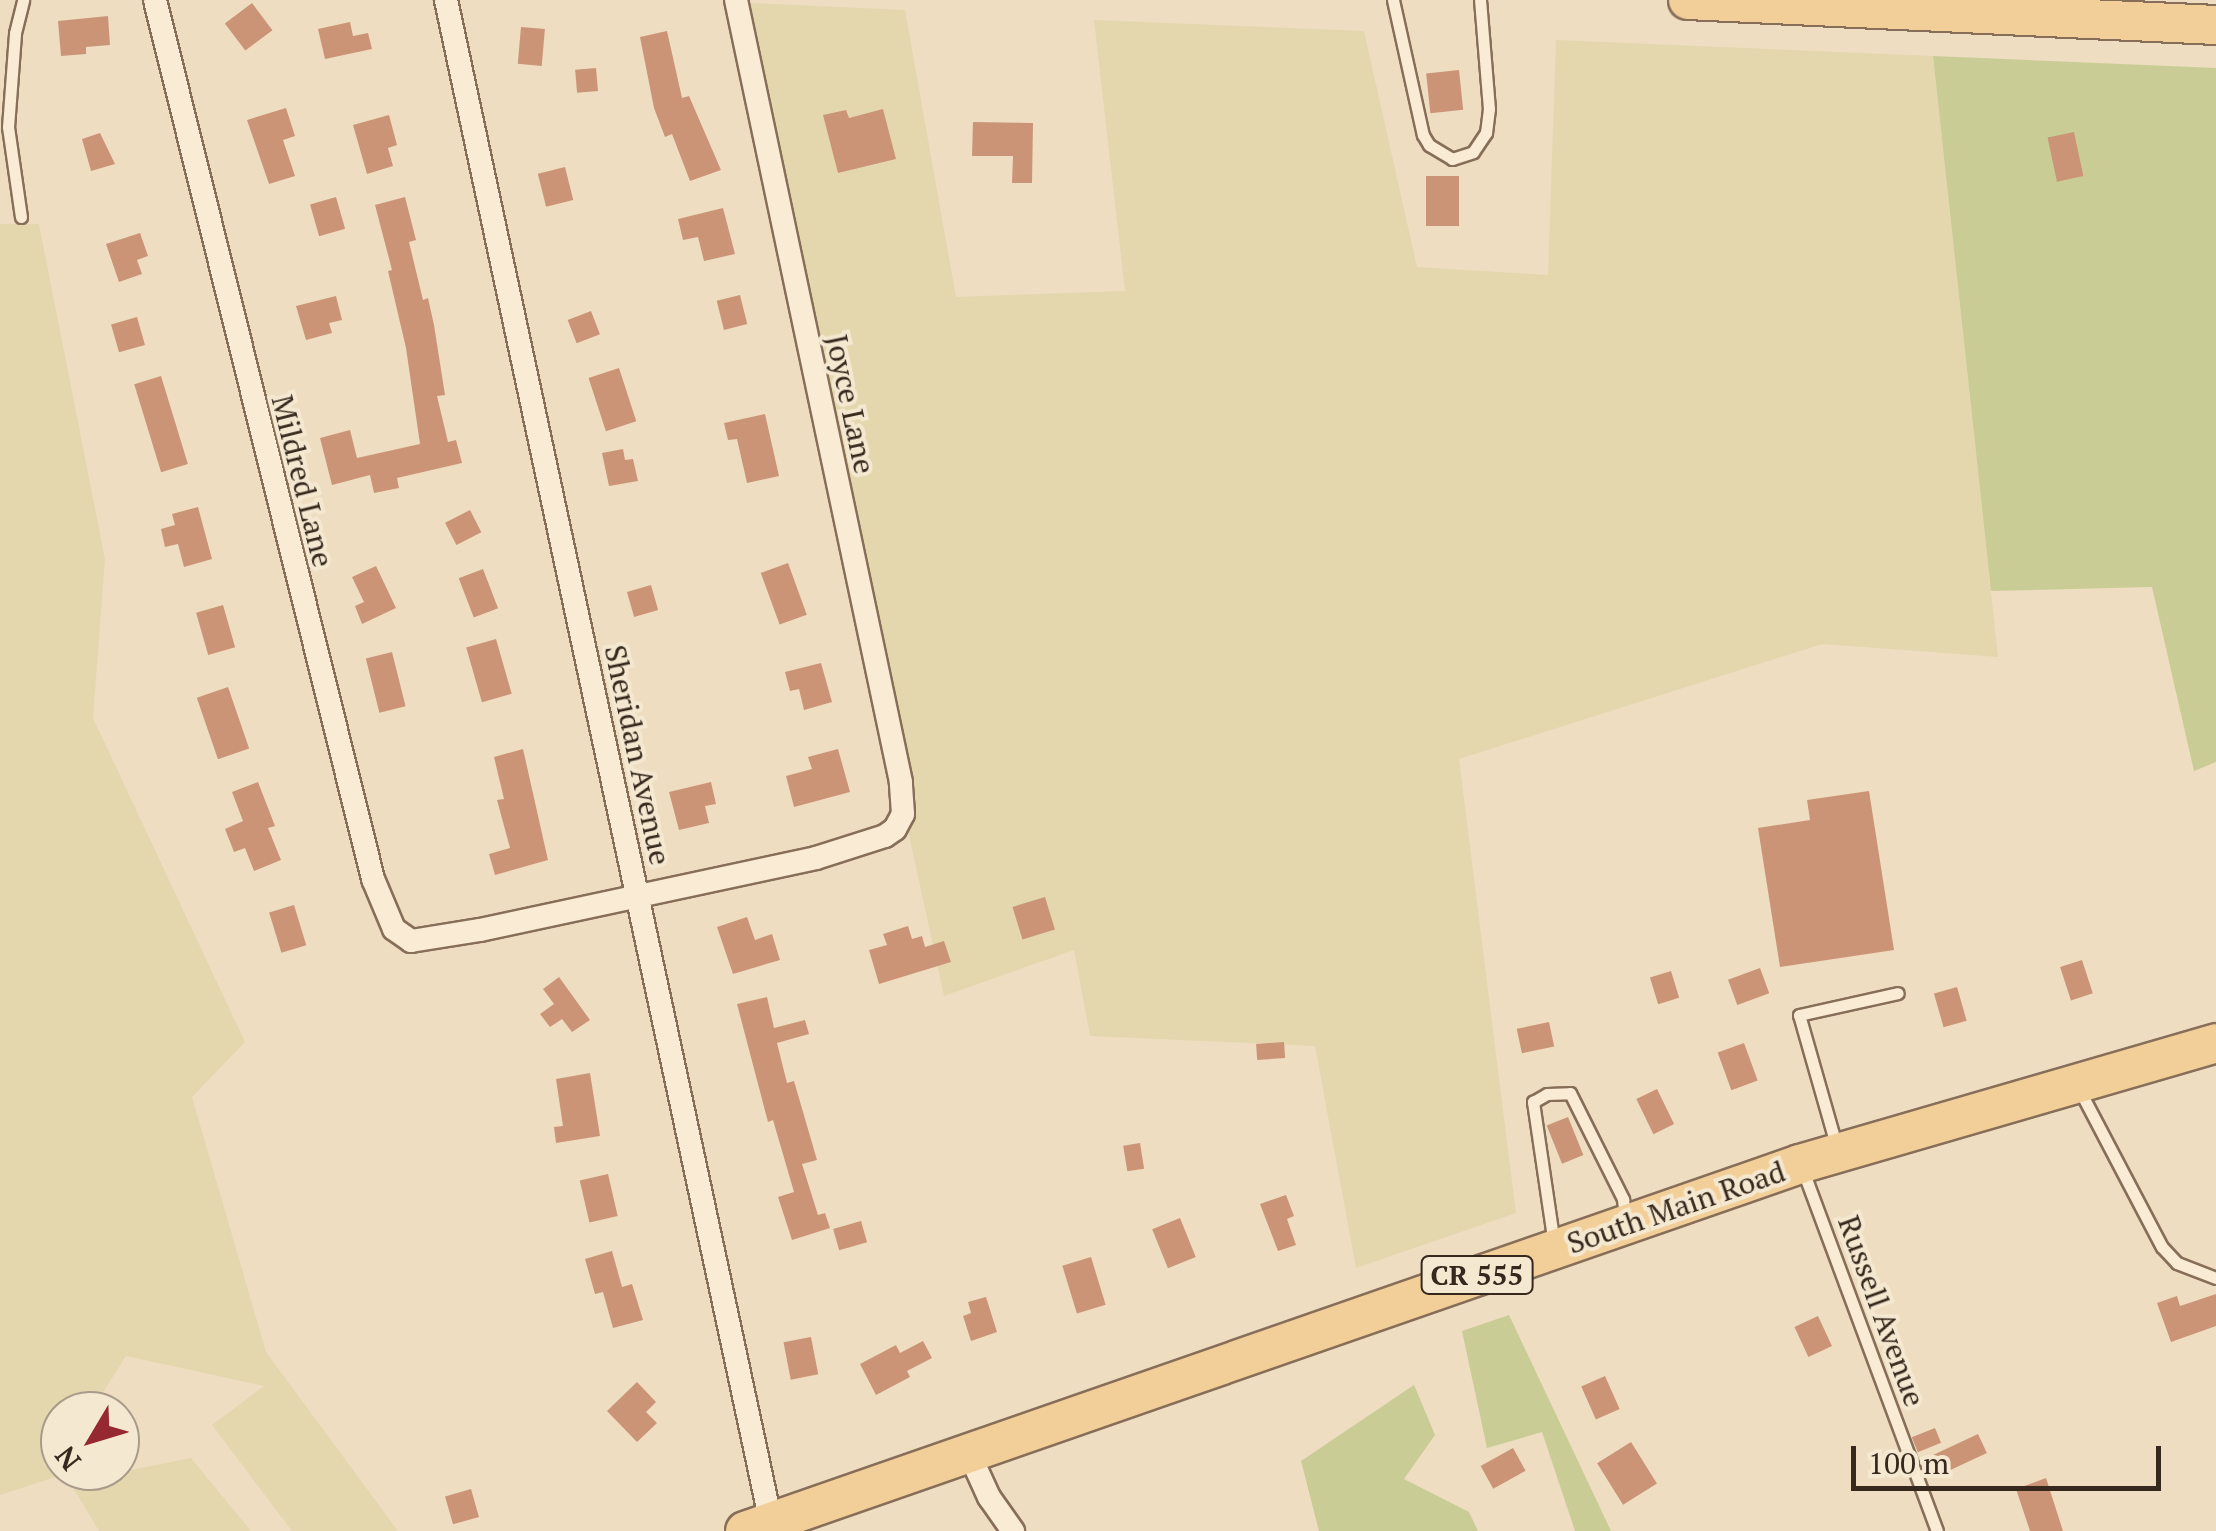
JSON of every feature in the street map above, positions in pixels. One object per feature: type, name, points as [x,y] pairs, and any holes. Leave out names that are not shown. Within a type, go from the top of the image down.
[{"type":"main road","points":[[1688,0],[2216,25]]},
{"type":"main road","name":"South Main Road","points":[[758,1526],[1800,1164],[2216,1042]]},
{"type":"street","name":"Mildred Lane","points":[[156,0],[373,880],[394,929],[411,941],[435,940],[638,898]]},
{"type":"street","name":"Sheridan Avenue","points":[[446,0],[638,898],[758,1526]]},
{"type":"street","name":"Joyce Lane","points":[[638,898],[857,847],[885,836],[901,820],[901,782],[736,0]]},
{"type":"street","points":[[968,1451],[989,1497],[1013,1531]]},
{"type":"lane","points":[[21,217],[4,128],[15,33],[23,0]]},
{"type":"lane","points":[[1392,0],[1423,134],[1429,145],[1452,159],[1474,152],[1486,134],[1490,109],[1480,0]]},
{"type":"lane","points":[[1838,1152],[1800,1015],[1898,993]]},
{"type":"lane","points":[[2076,1082],[2162,1247],[2178,1263],[2216,1278]]},
{"type":"lane","points":[[1554,1248],[1533,1102],[1548,1094],[1570,1093],[1623,1200],[1626,1224]]},
{"type":"lane","name":"Russell Avenue","points":[[1800,1164],[1936,1531]]},
{"type":"shaded area","points":[[728,2],[905,10],[956,297],[1125,291],[1094,20],[1364,31],[1417,267],[1548,275],[1556,40],[1933,56],[1998,657],[1822,644],[1459,759],[1516,1213],[1356,1268],[1315,1046],[1090,1036],[1074,950],[944,996]]},
{"type":"shaded area","points":[[0,224],[39,224],[105,559],[93,718],[245,1042],[192,1097],[266,1352],[398,1531],[292,1531],[212,1425],[264,1386],[126,1356],[104,1391],[40,1391],[40,1482],[0,1495]]},
{"type":"shaded area","points":[[191,1458],[251,1531],[99,1531],[75,1491],[140,1491],[140,1468]]},
{"type":"green space","points":[[1933,56],[2216,68],[2216,762],[2194,771],[2152,587],[1991,591]]},
{"type":"green space","points":[[1509,1315],[1611,1531],[1575,1531],[1542,1432],[1487,1448],[1462,1331]]},
{"type":"green space","points":[[1414,1385],[1435,1435],[1404,1479],[1469,1512],[1478,1531],[1319,1531],[1301,1461]]},
{"type":"building","points":[[252,3],[272,30],[245,51],[225,23]]},
{"type":"building","points":[[108,16],[110,45],[86,47],[86,54],[61,56],[58,21]]},
{"type":"building","points":[[350,22],[353,36],[368,33],[372,49],[325,59],[318,29]]},
{"type":"building","points":[[521,27],[545,29],[542,66],[518,64]]},
{"type":"building","points":[[667,31],[682,98],[689,96],[721,170],[690,181],[672,134],[665,137],[654,108],[640,37]]},
{"type":"building","points":[[596,68],[598,91],[577,93],[575,70]]},
{"type":"building","points":[[1459,70],[1463,110],[1430,113],[1426,73]]},
{"type":"building","points":[[286,108],[295,136],[283,140],[295,176],[269,184],[247,120]]},
{"type":"building","points":[[883,109],[896,159],[838,173],[823,115],[846,110],[849,118]]},
{"type":"building","points":[[389,115],[397,145],[388,148],[393,166],[367,174],[353,125]]},
{"type":"building","points":[[973,122],[1033,123],[1032,183],[1012,183],[1013,156],[972,156]]},
{"type":"building","points":[[2074,132],[2083,176],[2057,182],[2048,138]]},
{"type":"building","points":[[100,133],[115,164],[91,171],[82,139]]},
{"type":"building","points":[[565,167],[573,200],[546,207],[538,174]]},
{"type":"building","points":[[1426,176],[1459,176],[1459,226],[1426,226]]},
{"type":"building","points":[[336,197],[345,229],[319,236],[310,204]]},
{"type":"building","points":[[405,197],[416,240],[409,242],[423,300],[428,298],[434,325],[445,395],[437,396],[448,442],[456,440],[462,463],[397,478],[399,488],[374,493],[370,475],[332,485],[320,438],[350,430],[357,458],[420,444],[406,348],[388,271],[392,270],[375,205]]},
{"type":"building","points":[[723,208],[735,254],[704,261],[698,237],[683,240],[678,219]]},
{"type":"building","points":[[140,233],[148,256],[137,260],[142,274],[119,282],[106,244]]},
{"type":"building","points":[[740,295],[747,324],[724,330],[717,301]]},
{"type":"building","points":[[336,296],[342,320],[329,323],[332,333],[306,340],[296,306]]},
{"type":"building","points":[[591,311],[600,334],[577,343],[568,320]]},
{"type":"building","points":[[137,317],[145,345],[119,352],[111,324]]},
{"type":"building","points":[[619,368],[636,421],[606,431],[589,378]]},
{"type":"building","points":[[161,376],[188,464],[161,472],[134,384]]},
{"type":"building","points":[[765,414],[779,476],[747,483],[737,439],[728,440],[724,423]]},
{"type":"building","points":[[623,449],[625,460],[633,459],[638,481],[609,486],[602,453]]},
{"type":"building","points":[[198,507],[212,559],[184,567],[178,544],[165,547],[161,529],[175,525],[172,514]]},
{"type":"building","points":[[470,510],[481,532],[456,545],[445,523]]},
{"type":"building","points":[[788,563],[807,615],[780,625],[761,573]]},
{"type":"building","points":[[376,566],[396,608],[362,624],[355,606],[364,602],[352,577]]},
{"type":"building","points":[[483,569],[498,608],[474,618],[459,578]]},
{"type":"building","points":[[651,585],[658,610],[634,617],[627,592]]},
{"type":"building","points":[[223,605],[235,647],[208,655],[196,613]]},
{"type":"building","points":[[496,639],[512,694],[482,702],[466,648]]},
{"type":"building","points":[[392,652],[406,706],[379,713],[366,659]]},
{"type":"building","points":[[821,663],[832,702],[804,710],[799,689],[790,691],[785,672]]},
{"type":"building","points":[[228,687],[249,748],[218,759],[197,698]]},
{"type":"building","points":[[523,749],[548,860],[495,875],[489,854],[510,848],[497,800],[504,799],[494,757]]},
{"type":"building","points":[[838,749],[850,792],[794,807],[786,776],[812,769],[808,757]]},
{"type":"building","points":[[258,782],[275,826],[268,828],[281,860],[254,871],[245,848],[234,852],[225,829],[243,821],[232,792]]},
{"type":"building","points":[[711,782],[716,804],[705,806],[709,823],[679,830],[669,792]]},
{"type":"building","points":[[1869,791],[1894,950],[1780,967],[1758,828],[1810,820],[1807,800]]},
{"type":"building","points":[[1045,897],[1055,930],[1022,939],[1012,907]]},
{"type":"building","points":[[294,905],[306,945],[281,953],[269,913]]},
{"type":"building","points":[[747,917],[755,940],[772,934],[780,960],[733,974],[717,927]]},
{"type":"building","points":[[908,926],[912,939],[922,936],[925,947],[944,941],[951,962],[879,984],[869,950],[887,945],[883,934]]},
{"type":"building","points":[[2082,960],[2093,993],[2071,1000],[2060,967]]},
{"type":"building","points":[[1760,968],[1769,993],[1737,1005],[1728,980]]},
{"type":"building","points":[[1671,971],[1679,998],[1658,1004],[1650,977]]},
{"type":"building","points":[[559,977],[590,1020],[572,1032],[562,1019],[550,1027],[540,1014],[554,1004],[543,989]]},
{"type":"building","points":[[1957,987],[1967,1021],[1944,1027],[1934,994]]},
{"type":"building","points":[[767,997],[774,1028],[805,1020],[809,1034],[777,1043],[787,1083],[794,1081],[817,1160],[802,1164],[818,1215],[825,1213],[830,1228],[792,1240],[778,1197],[794,1192],[773,1120],[768,1122],[737,1004]]},
{"type":"building","points":[[1549,1022],[1554,1046],[1522,1053],[1517,1029]]},
{"type":"building","points":[[1284,1042],[1285,1058],[1257,1060],[1256,1044]]},
{"type":"building","points":[[1744,1043],[1758,1081],[1731,1090],[1718,1053]]},
{"type":"building","points":[[590,1073],[600,1136],[556,1143],[554,1127],[563,1126],[556,1079]]},
{"type":"building","points":[[1657,1089],[1674,1124],[1653,1134],[1636,1099]]},
{"type":"building","points":[[1568,1117],[1583,1155],[1562,1164],[1547,1126]]},
{"type":"building","points":[[1140,1143],[1144,1169],[1127,1171],[1123,1146]]},
{"type":"building","points":[[608,1174],[618,1216],[589,1222],[580,1181]]},
{"type":"building","points":[[1286,1195],[1294,1216],[1287,1219],[1296,1245],[1278,1251],[1260,1204]]},
{"type":"building","points":[[1180,1218],[1196,1257],[1168,1268],[1152,1229]]},
{"type":"building","points":[[861,1221],[867,1242],[839,1250],[833,1229]]},
{"type":"building","points":[[612,1251],[622,1287],[632,1284],[643,1320],[613,1328],[603,1292],[595,1294],[585,1259]]},
{"type":"building","points":[[1091,1257],[1106,1305],[1077,1314],[1062,1266]]},
{"type":"building","points":[[2216,1294],[2216,1326],[2171,1342],[2157,1303],[2177,1296],[2180,1306]]},
{"type":"building","points":[[986,1297],[997,1332],[971,1341],[963,1316],[971,1313],[968,1302]]},
{"type":"building","points":[[1818,1316],[1832,1346],[1808,1357],[1794,1327]]},
{"type":"building","points":[[811,1337],[818,1374],[791,1380],[784,1342]]},
{"type":"building","points":[[923,1341],[932,1358],[907,1371],[910,1377],[876,1395],[860,1364],[896,1345],[900,1353]]},
{"type":"building","points":[[1605,1376],[1620,1409],[1596,1419],[1581,1387]]},
{"type":"building","points":[[637,1382],[656,1402],[646,1412],[657,1423],[637,1442],[607,1411]]},
{"type":"building","points":[[1935,1428],[1941,1443],[1918,1452],[1912,1437]]},
{"type":"building","points":[[1978,1434],[1987,1453],[1940,1475],[1931,1456]]},
{"type":"building","points":[[1631,1442],[1657,1484],[1623,1505],[1597,1463]]},
{"type":"building","points":[[1513,1448],[1526,1471],[1493,1489],[1481,1466]]},
{"type":"building","points":[[2046,1478],[2063,1531],[2030,1531],[2016,1489]]},
{"type":"building","points":[[471,1489],[479,1517],[453,1524],[445,1496]]}]
